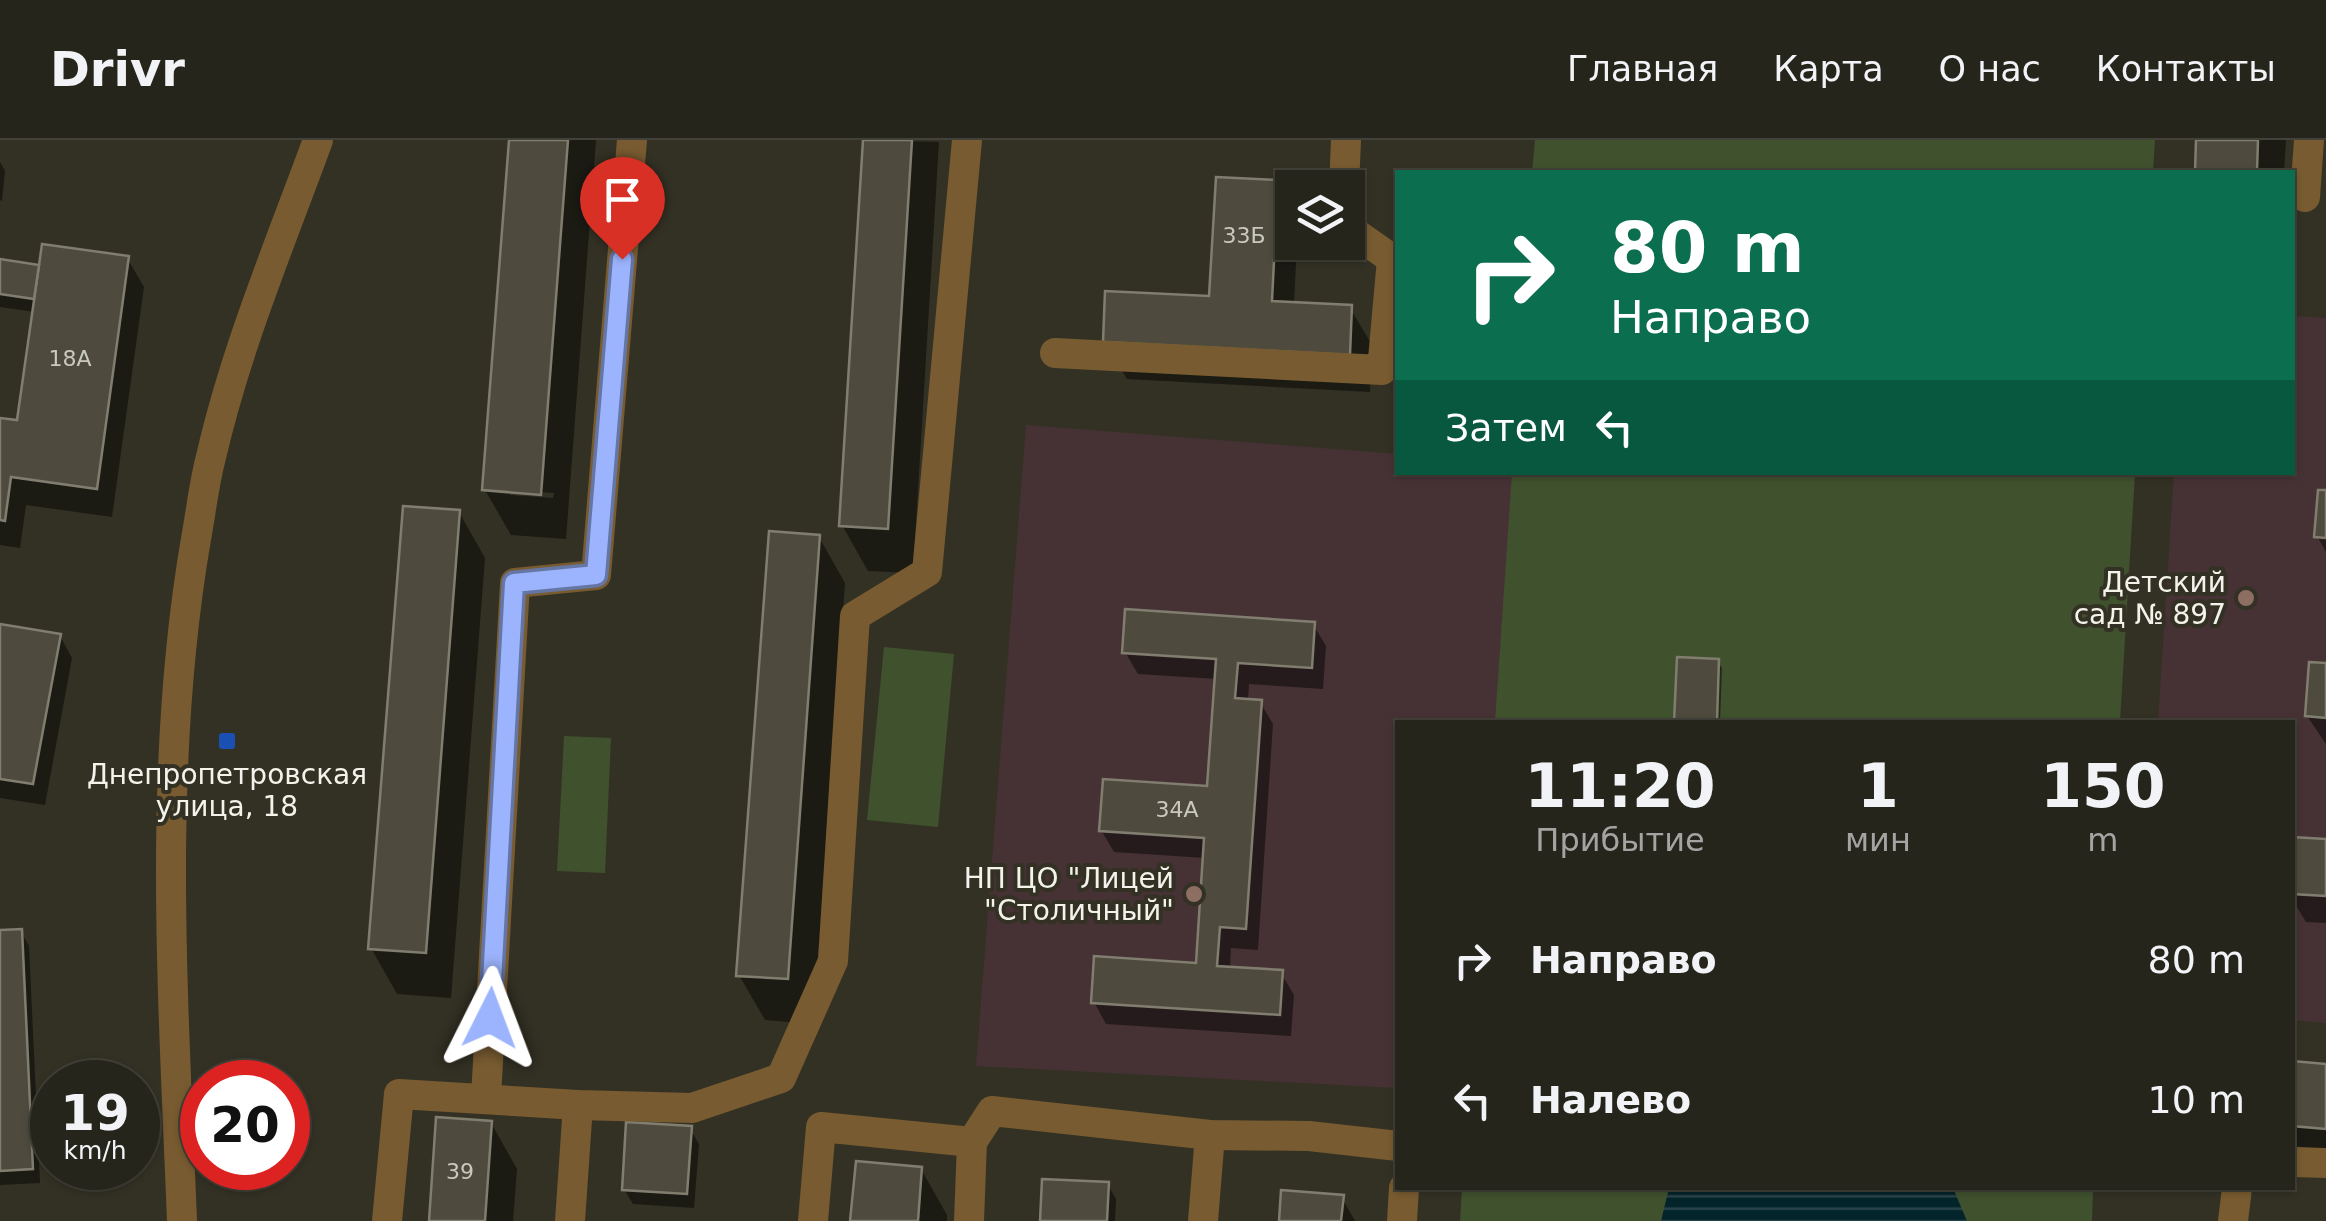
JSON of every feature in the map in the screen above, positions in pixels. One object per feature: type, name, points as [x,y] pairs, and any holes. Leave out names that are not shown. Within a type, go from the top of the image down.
[{"type":"street","points":[[182,1221],[170,863],[173,740],[185,603],[215,441],[244,341],[318,140]]},
{"type":"street","points":[[486,1097],[514,583],[596,575],[632,140]]},
{"type":"street","points":[[387,1221],[400,1094],[692,1108],[781,1078],[833,961],[855,616],[927,572],[967,140]]},
{"type":"street","points":[[1345,170],[1346,140]]},
{"type":"street","points":[[2305,198],[2309,140]]},
{"type":"street","points":[[1056,353],[1382,370],[1392,259],[1365,240]]},
{"type":"street","points":[[570,1221],[578,1105]]},
{"type":"street","points":[[969,1221],[972,1142],[992,1111],[1210,1134],[1309,1136],[1395,1146]]},
{"type":"street","points":[[813,1221],[821,1127],[972,1142]]},
{"type":"street","points":[[1204,1221],[1210,1134]]},
{"type":"street","points":[[2295,1162],[2326,1164]]},
{"type":"street","points":[[1402,1221],[1404,1190]]},
{"type":"street","points":[[2234,1221],[2236,1190]]},
{"type":"shaded area","name":"Детский сад № 897","points":[[2295,316],[2326,318],[2326,1023],[2295,1020],[2295,720],[2158,720],[2174,475],[2295,475]]},
{"type":"shaded area","name":"НП ЦО \"Лицей \"Столичный\"","points":[[1026,425],[1395,454],[1395,475],[1625,475],[1602,720],[1395,720],[1395,1088],[976,1066]]},
{"type":"green space","points":[[1535,140],[2155,140],[2153,170],[1532,170]]},
{"type":"green space","points":[[1512,475],[2135,475],[2120,720],[1495,720]]},
{"type":"green space","points":[[884,647],[954,654],[938,827],[867,820]]},
{"type":"green space","points":[[564,736],[611,738],[605,873],[557,871]]},
{"type":"green space","points":[[1462,1190],[2093,1190],[2092,1221],[1460,1221]]},
{"type":"water","points":[[1669,1190],[1954,1190],[1967,1221],[1661,1221]]},
{"type":"building","points":[[509,140],[568,140],[541,495],[482,490]]},
{"type":"building","points":[[863,140],[912,140],[888,529],[839,526]]},
{"type":"building","points":[[2196,140],[2258,140],[2257,170],[2195,170]]},
{"type":"building","points":[[1216,177],[1275,180],[1272,301],[1352,305],[1350,355],[1103,342],[1105,291],[1209,296]]},
{"type":"building","points":[[42,244],[129,256],[97,489],[11,477],[5,521],[0,520],[0,418],[17,420]]},
{"type":"building","points":[[0,259],[39,265],[34,299],[0,294]]},
{"type":"building","points":[[2318,490],[2326,490],[2326,538],[2314,537]]},
{"type":"building","points":[[403,506],[460,510],[426,953],[368,949]]},
{"type":"building","points":[[769,531],[820,535],[788,979],[736,976]]},
{"type":"building","points":[[1125,609],[1315,622],[1312,668],[1238,663],[1235,698],[1262,700],[1246,929],[1220,927],[1217,966],[1283,970],[1280,1015],[1091,1003],[1094,956],[1196,963],[1204,838],[1099,831],[1103,779],[1207,786],[1216,659],[1122,653]]},
{"type":"building","points":[[0,624],[61,634],[33,784],[0,779]]},
{"type":"building","points":[[1677,657],[1719,659],[1717,720],[1674,720]]},
{"type":"building","points":[[2309,662],[2326,663],[2326,718],[2305,716]]},
{"type":"building","points":[[2295,837],[2326,839],[2326,896],[2295,894]]},
{"type":"building","points":[[22,929],[30,1169],[0,1171],[0,930]]},
{"type":"building","points":[[2295,1061],[2326,1064],[2326,1129],[2295,1126]]},
{"type":"building","points":[[436,1117],[492,1121],[485,1221],[429,1221]]},
{"type":"building","points":[[626,1122],[692,1126],[687,1194],[622,1190]]},
{"type":"building","points":[[856,1161],[922,1167],[918,1221],[850,1221]]},
{"type":"building","points":[[1042,1179],[1109,1182],[1107,1221],[1040,1221]]},
{"type":"building","points":[[1281,1190],[1344,1195],[1341,1221],[1279,1221]]},
{"type":"place","name":"Детский сад № 897","points":[[2246,598]]},
{"type":"place","name":"Днепропетровская улица, 18","points":[[227,741]]},
{"type":"place","name":"НП ЦО \"Лицей \"Столичный\"","points":[[1194,894]]},
{"type":"route","points":[[490,1018],[514,583],[596,575],[622,259]]}]
